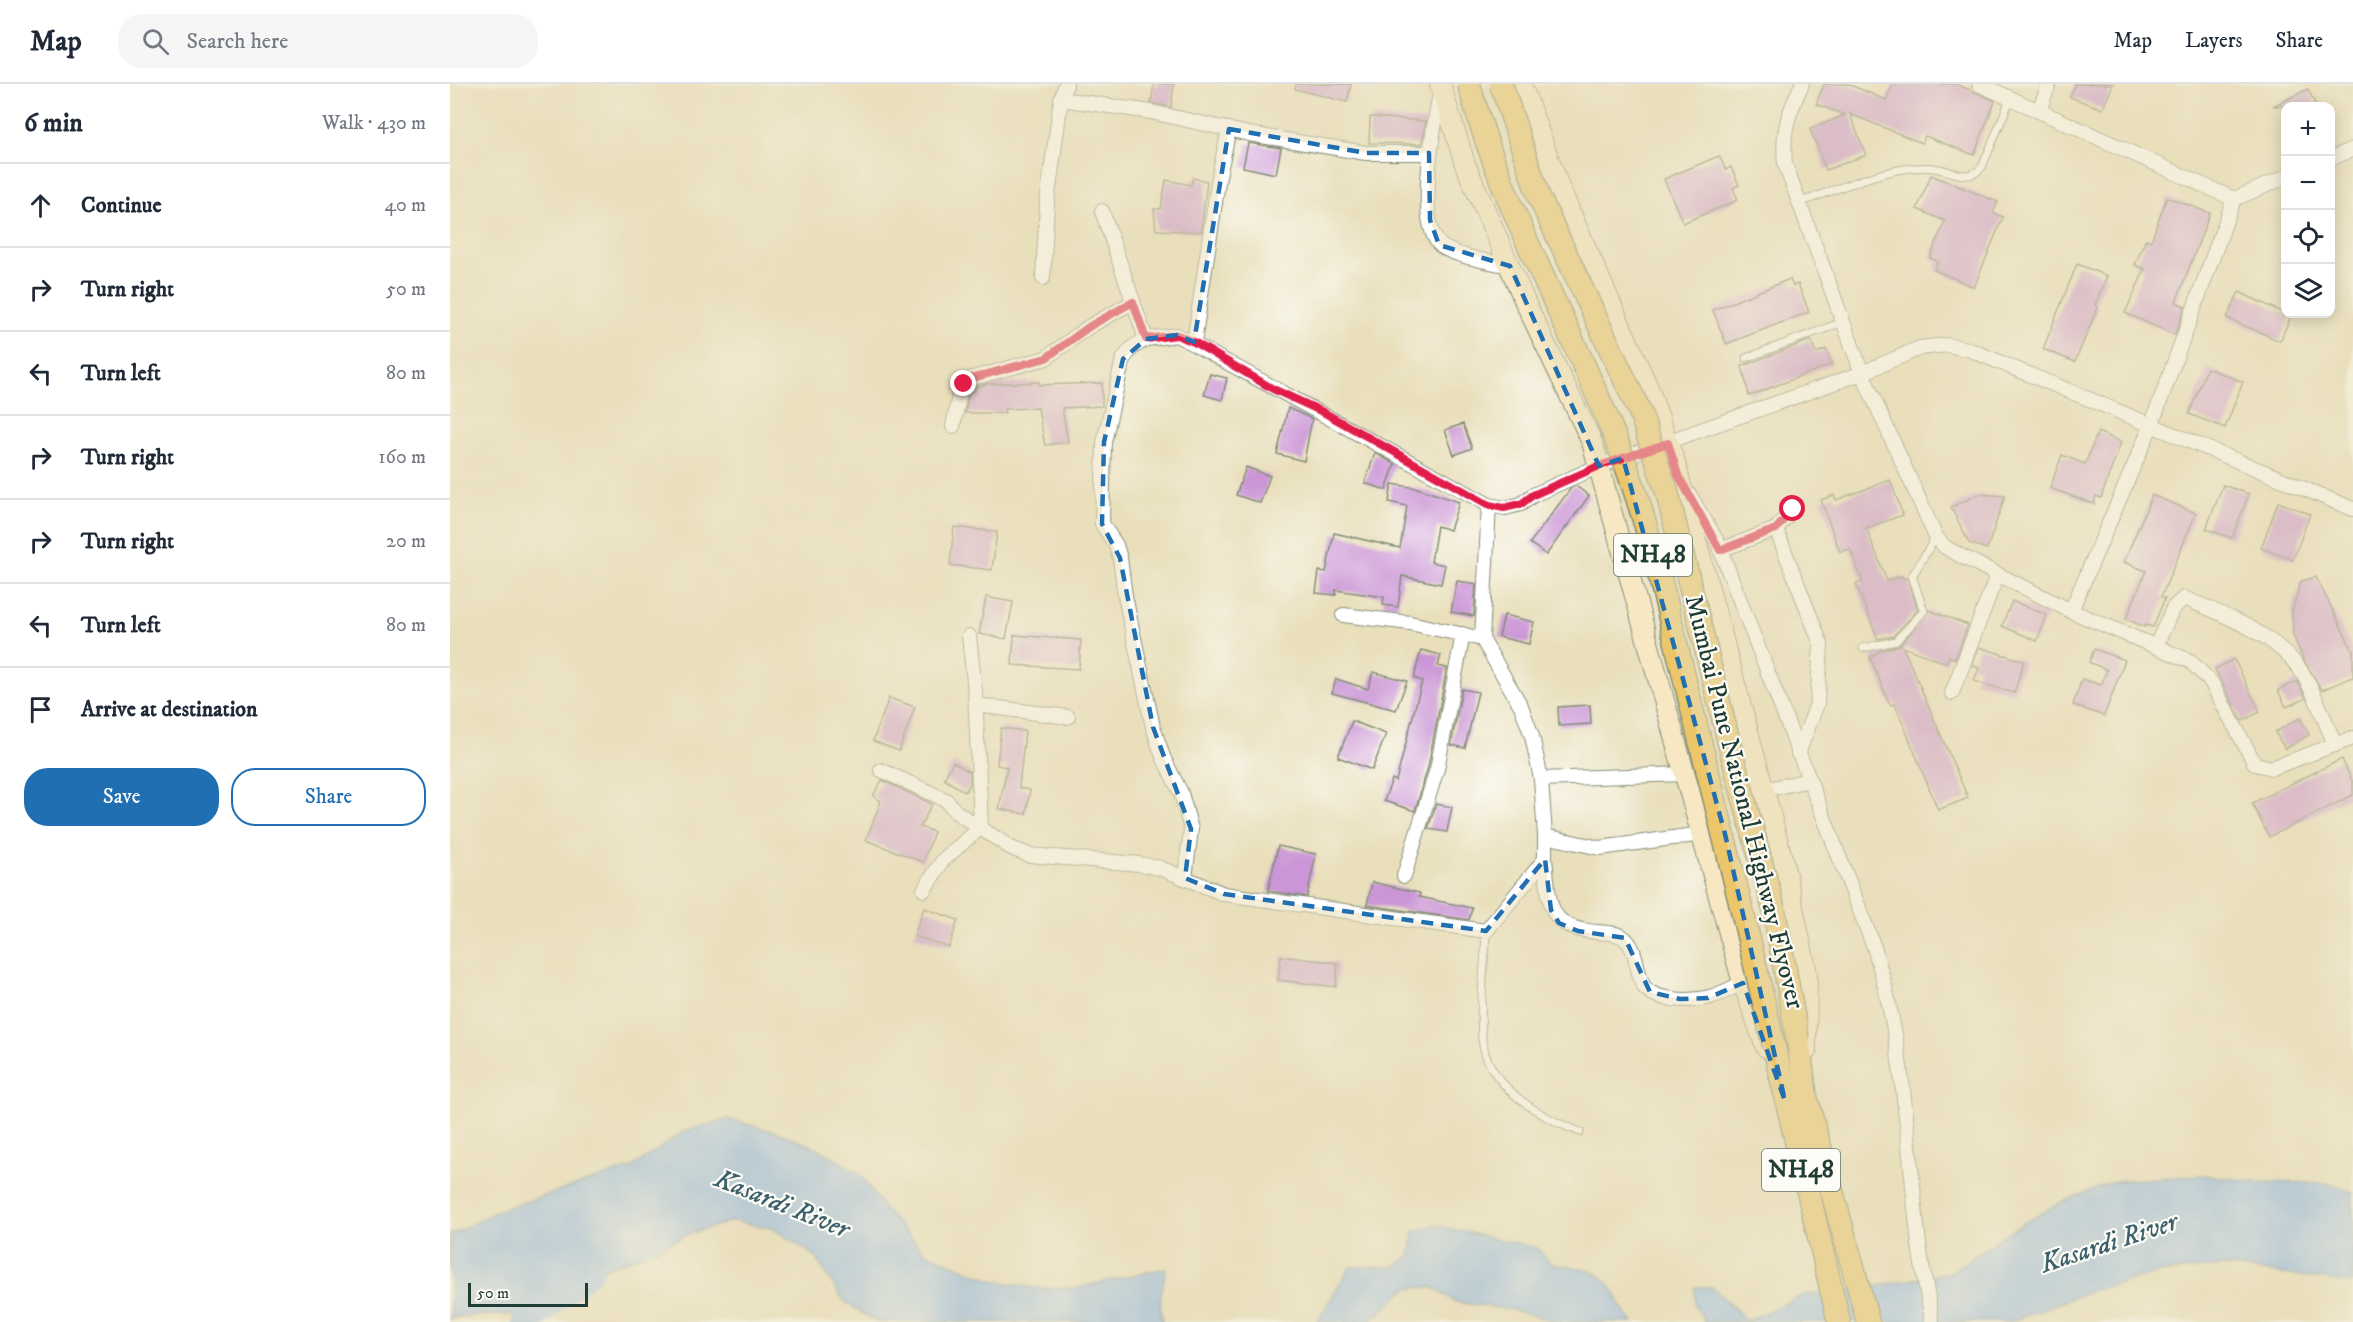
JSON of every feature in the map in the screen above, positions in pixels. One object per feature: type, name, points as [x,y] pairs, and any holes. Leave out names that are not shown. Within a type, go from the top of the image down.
[{"type":"highway","name":"Mumbai Pune National Highway Flyover","points":[[1469,84],[1503,184],[1596,392],[1624,462],[1644,523],[1725,834],[1774,1047],[1795,1099]]},
{"type":"highway","name":"Mumbai Pune National Highway Flyover","points":[[1501,84],[1539,197],[1640,412],[1667,492],[1731,751],[1774,910],[1798,1041],[1795,1099]]},
{"type":"highway","name":"NH48","points":[[1795,1099],[1843,1230],[1868,1322]]},
{"type":"highway","name":"NH48","points":[[1795,1099],[1817,1239],[1839,1322]]},
{"type":"main road","points":[[1521,84],[1559,187],[1649,390],[1668,443],[1764,790],[1783,861],[1808,973],[1795,1099]]},
{"type":"main road","points":[[1441,86],[1465,164],[1592,442],[1743,983],[1795,1099]]},
{"type":"street","points":[[1043,278],[1047,203],[1061,99],[1066,84]]},
{"type":"street","points":[[1802,84],[1787,115],[1783,140],[1785,164],[1862,373],[1936,537],[1945,547],[2071,611],[2156,646],[2201,669],[2211,682],[2255,764],[2272,768],[2353,738]]},
{"type":"street","points":[[1979,84],[2010,100],[2234,199]]},
{"type":"street","points":[[2039,111],[2049,84]]},
{"type":"street","points":[[1441,86],[1429,153],[1432,232],[1440,245],[1452,252],[1510,266]]},
{"type":"street","points":[[1061,99],[1151,112],[1229,129],[1366,153],[1429,153]]},
{"type":"street","points":[[1194,342],[1219,176],[1229,129]]},
{"type":"street","points":[[2335,157],[2353,149]]},
{"type":"street","points":[[2071,611],[2151,426],[2234,199],[2281,179]]},
{"type":"street","points":[[1102,211],[1146,339]]},
{"type":"street","points":[[953,426],[961,387],[969,379],[1046,358],[1090,326],[1133,302]]},
{"type":"street","points":[[1185,878],[1191,829],[1181,793],[1163,757],[1153,727],[1125,596],[1120,558],[1116,545],[1102,524],[1104,442],[1120,370],[1123,359],[1133,347],[1146,339],[1177,335],[1194,342],[1273,389],[1323,412],[1489,505],[1504,508],[1521,504],[1533,495],[1599,466],[1862,373],[1920,348],[1947,345],[1968,349],[2353,510]]},
{"type":"street","points":[[1678,475],[1720,550],[1874,947],[1889,993],[1899,1048],[1918,1239],[1932,1322]]},
{"type":"street","points":[[1489,505],[1482,639],[1521,706],[1532,736],[1540,779],[1551,910],[1559,923],[1578,931],[1616,934],[1625,938],[1633,950],[1643,985],[1650,992],[1680,999],[1708,998],[1743,983]]},
{"type":"street","points":[[1720,550],[1776,529],[1793,509]]},
{"type":"street","points":[[1776,529],[1821,644],[1817,704],[1798,754]]},
{"type":"street","points":[[1952,693],[1997,574]]},
{"type":"street","points":[[2156,646],[2173,608],[2184,598],[2258,633],[2282,651],[2302,672],[2335,745]]},
{"type":"street","points":[[1343,615],[1410,623],[1482,639]]},
{"type":"street","points":[[1404,876],[1437,769],[1463,634]]},
{"type":"street","points":[[969,636],[976,705],[981,827]]},
{"type":"street","points":[[976,705],[1068,717]]},
{"type":"street","points":[[881,770],[946,800],[956,812],[1011,848],[1029,855],[1138,864],[1160,868],[1224,894],[1486,932],[1545,859]]},
{"type":"street","points":[[1540,779],[1685,774]]},
{"type":"street","points":[[1764,790],[1809,780]]},
{"type":"street","points":[[924,890],[943,860],[981,827]]},
{"type":"street","points":[[1545,836],[1600,848],[1702,834]]},
{"type":"lane","points":[[1799,203],[1877,176],[1926,167],[1967,176],[1976,174],[1982,167],[2010,100]]},
{"type":"lane","points":[[1746,358],[1843,322]]},
{"type":"lane","points":[[1863,648],[1896,641],[1924,610],[1912,576],[1936,537]]},
{"type":"lane","points":[[1486,932],[1482,1040],[1490,1065],[1523,1104],[1555,1123],[1580,1132]]},
{"type":"highlighted area","points":[[1229,129],[1366,153],[1429,153],[1430,220],[1439,245],[1510,266],[1599,466],[1623,458],[1725,834],[1785,1101],[1743,983],[1708,998],[1680,999],[1650,992],[1625,938],[1578,931],[1559,923],[1551,910],[1545,859],[1486,931],[1224,894],[1185,878],[1191,829],[1153,727],[1120,558],[1102,524],[1104,442],[1123,359],[1146,339],[1177,335],[1194,342]]},
{"type":"water","points":[[728,1119],[783,1134],[821,1150],[859,1173],[885,1210],[924,1252],[991,1280],[1036,1288],[1077,1288],[1166,1268],[1160,1299],[1162,1322],[876,1322],[844,1301],[814,1255],[772,1228],[732,1221],[685,1235],[658,1249],[599,1271],[531,1314],[462,1316],[450,1319],[450,1235],[500,1210],[631,1168],[685,1131]]},
{"type":"water","points":[[2204,1175],[2258,1182],[2327,1183],[2353,1192],[2353,1283],[2224,1266],[2159,1273],[2090,1291],[2009,1322],[1703,1322],[1704,1319],[1695,1306],[1695,1287],[1712,1287],[1747,1321],[1804,1295],[1869,1288],[1951,1272],[2010,1231],[2062,1202],[2115,1181]]},
{"type":"water","points":[[1434,1225],[1537,1248],[1551,1264],[1589,1270],[1612,1287],[1624,1312],[1633,1322],[1555,1322],[1518,1311],[1456,1302],[1432,1287],[1407,1288],[1370,1322],[1317,1322],[1350,1267],[1394,1267],[1410,1256],[1414,1232]]},
{"type":"building","points":[[1154,84],[1174,84],[1171,107],[1151,103]]},
{"type":"building","points":[[1296,84],[1351,84],[1347,102],[1295,89]]},
{"type":"building","points":[[1824,84],[1848,84],[1886,100],[1893,84],[1956,84],[1995,101],[1974,155],[1925,136],[1922,143],[1850,114],[1866,155],[1826,170],[1810,129],[1845,115],[1816,104]]},
{"type":"building","points":[[2075,84],[2113,84],[2103,109],[2070,97]]},
{"type":"building","points":[[2308,89],[2314,102],[2281,102]]},
{"type":"building","points":[[1370,117],[1426,121],[1422,144],[1369,143]]},
{"type":"building","points":[[1248,143],[1281,148],[1276,174],[1243,167]]},
{"type":"building","points":[[1719,156],[1726,170],[1731,167],[1739,185],[1733,188],[1738,200],[1683,223],[1664,179]]},
{"type":"building","points":[[1931,175],[1998,202],[1993,213],[2003,217],[1974,287],[1934,270],[1938,262],[1930,258],[1945,221],[1917,209]]},
{"type":"building","points":[[1193,178],[1207,181],[1201,232],[1156,230],[1154,209],[1161,209],[1166,180],[1191,185]]},
{"type":"building","points":[[2167,197],[2210,213],[2176,302],[2185,306],[2175,335],[2125,313],[2145,269],[2135,265],[2146,239],[2151,241]]},
{"type":"building","points":[[2077,264],[2107,276],[2095,305],[2098,307],[2075,362],[2043,349]]},
{"type":"building","points":[[1790,279],[1793,286],[1798,284],[1809,312],[1726,344],[1713,310]]},
{"type":"building","points":[[2239,292],[2281,312],[2281,318],[2290,318],[2280,341],[2227,318]]},
{"type":"building","points":[[1811,340],[1816,353],[1826,349],[1832,364],[1749,396],[1742,366]]},
{"type":"building","points":[[2207,368],[2243,382],[2225,428],[2189,414]]},
{"type":"building","points":[[1210,374],[1227,378],[1222,400],[1204,395]]},
{"type":"building","points":[[1039,382],[1039,385],[1102,383],[1102,406],[1062,408],[1068,442],[1045,445],[1038,408],[1004,409],[1005,413],[965,413],[969,392],[975,391],[975,387],[987,384]]},
{"type":"building","points":[[1288,408],[1312,419],[1304,461],[1277,454]]},
{"type":"building","points":[[1463,424],[1472,448],[1454,455],[1445,430]]},
{"type":"building","points":[[2098,432],[2121,442],[2101,498],[2096,496],[2094,504],[2050,488],[2062,455],[2085,464]]},
{"type":"building","points":[[1375,453],[1395,464],[1386,490],[1365,483]]},
{"type":"building","points":[[1246,467],[1270,476],[1260,503],[1236,495]]},
{"type":"building","points":[[1890,480],[1903,515],[1866,528],[1887,581],[1902,576],[1903,579],[1907,578],[1918,610],[1893,636],[1878,639],[1856,584],[1863,582],[1850,549],[1840,552],[1821,500],[1834,495],[1836,500]]},
{"type":"building","points":[[1392,484],[1417,488],[1459,502],[1450,530],[1437,526],[1431,562],[1445,565],[1441,584],[1402,576],[1398,607],[1383,605],[1384,597],[1336,590],[1336,595],[1316,593],[1319,571],[1326,572],[1334,533],[1400,548],[1407,506],[1389,502]]},
{"type":"building","points":[[2223,485],[2249,494],[2232,538],[2206,529]]},
{"type":"building","points":[[1576,486],[1589,496],[1546,555],[1530,543],[1571,488]]},
{"type":"building","points":[[1979,494],[2005,496],[1987,549],[1969,543],[1951,507]]},
{"type":"building","points":[[2152,495],[2196,513],[2161,597],[2165,598],[2153,627],[2146,625],[2145,627],[2126,619],[2146,571],[2124,562]]},
{"type":"building","points":[[2278,502],[2310,514],[2293,560],[2261,548]]},
{"type":"building","points":[[954,527],[997,532],[992,570],[950,565]]},
{"type":"building","points":[[2316,577],[2353,651],[2353,677],[2322,690],[2303,659],[2293,635],[2292,611],[2301,581]]},
{"type":"building","points":[[1457,581],[1476,584],[1474,616],[1451,612]]},
{"type":"building","points":[[986,597],[1013,602],[1006,639],[979,634]]},
{"type":"building","points":[[2012,601],[2047,615],[2037,641],[2002,626]]},
{"type":"building","points":[[1929,610],[1968,625],[1955,659],[1949,656],[1946,663],[1903,647],[1968,798],[1938,810],[1895,704],[1890,705],[1870,657],[1882,650],[1900,645]]},
{"type":"building","points":[[1504,615],[1534,622],[1529,644],[1499,637]]},
{"type":"building","points":[[1014,635],[1081,640],[1079,669],[1012,665]]},
{"type":"building","points":[[1979,647],[2024,661],[2014,693],[1974,681],[1979,668],[1972,665]]},
{"type":"building","points":[[2094,649],[2125,660],[2104,716],[2073,705],[2082,679],[2101,685],[2107,670],[2089,662]]},
{"type":"building","points":[[1421,650],[1441,655],[1438,666],[1447,668],[1428,767],[1415,811],[1384,801],[1392,779],[1396,781],[1422,681],[1414,678]]},
{"type":"building","points":[[2234,659],[2260,712],[2242,721],[2215,669]]},
{"type":"building","points":[[1373,672],[1407,681],[1396,710],[1332,693],[1336,679],[1368,689]]},
{"type":"building","points":[[2297,681],[2306,698],[2286,707],[2278,690]]},
{"type":"building","points":[[1462,689],[1478,692],[1465,748],[1451,745]]},
{"type":"building","points":[[889,698],[915,707],[899,751],[873,741]]},
{"type":"building","points":[[1590,705],[1591,724],[1559,726],[1558,707]]},
{"type":"building","points":[[2300,718],[2309,735],[2285,749],[2275,732]]},
{"type":"building","points":[[1352,721],[1386,734],[1372,770],[1338,757]]},
{"type":"building","points":[[1001,728],[1025,731],[1019,788],[1030,790],[1026,814],[999,809],[1007,767],[997,765]]},
{"type":"building","points":[[2342,759],[2353,783],[2353,795],[2269,837],[2252,803]]},
{"type":"building","points":[[953,762],[970,772],[970,784],[965,792],[944,779]]},
{"type":"building","points":[[882,780],[932,804],[920,827],[934,832],[923,862],[866,840],[881,801],[873,796]]},
{"type":"building","points":[[1436,804],[1452,807],[1447,832],[1428,829]]},
{"type":"building","points":[[1278,846],[1316,854],[1307,897],[1268,891]]},
{"type":"building","points":[[1372,882],[1420,893],[1419,897],[1472,908],[1469,920],[1367,905]]},
{"type":"building","points":[[924,908],[958,920],[949,947],[914,936]]},
{"type":"building","points":[[1281,956],[1338,963],[1336,987],[1278,980]]},
{"type":"waterway","name":"Kasardi River","points":[[527,1322],[589,1270]]},
{"type":"route","points":[[964,384],[969,379],[1046,358],[1090,326],[1133,302],[1146,339],[1177,335],[1194,342],[1273,389],[1323,412],[1489,505],[1504,508],[1521,504],[1533,495],[1599,466],[1668,443],[1678,475],[1720,550],[1776,529],[1793,509]]}]
